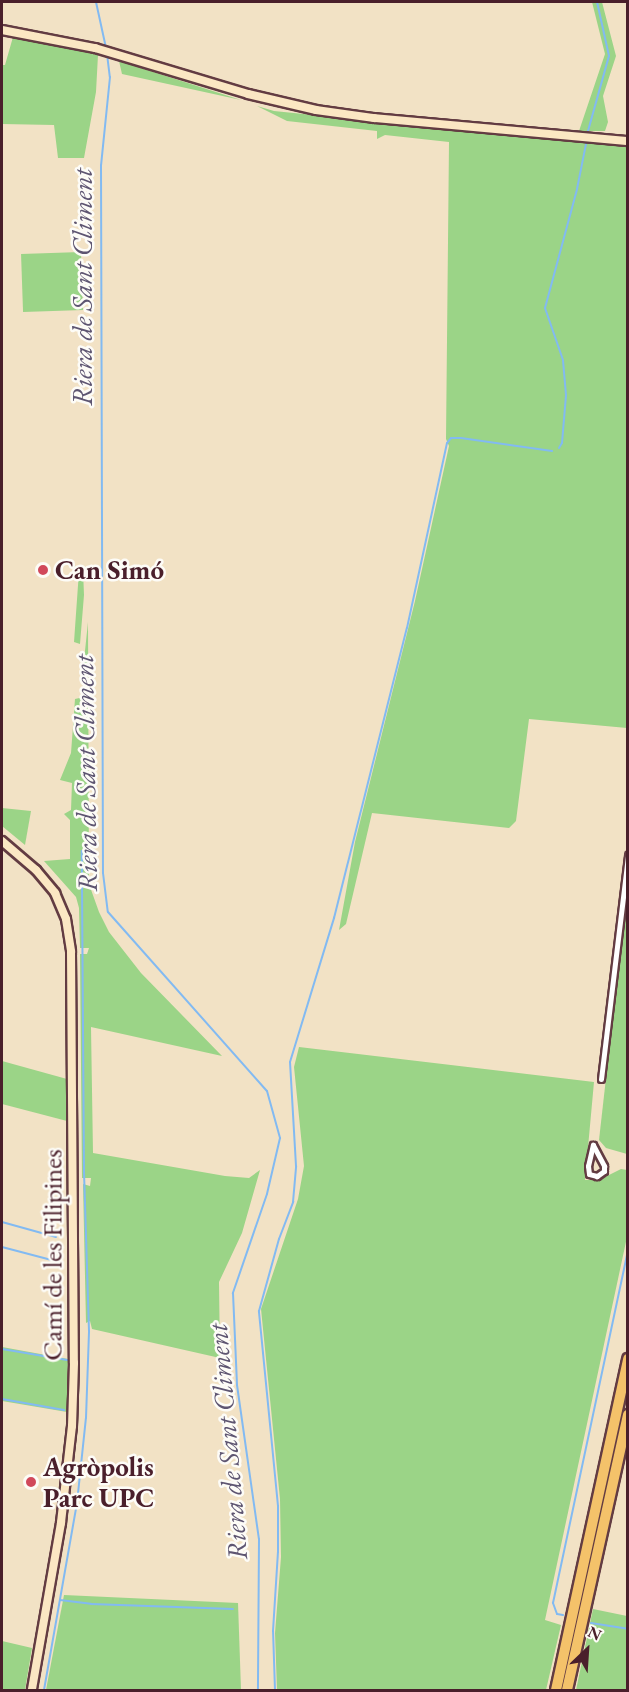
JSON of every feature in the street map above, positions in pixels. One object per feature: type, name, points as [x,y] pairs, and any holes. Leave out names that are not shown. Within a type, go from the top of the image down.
[{"type":"highway","points":[[556,1690],[627,1359]]},
{"type":"highway","points":[[567,1690],[627,1416]]},
{"type":"main road","points":[[2,30],[95,48],[257,96],[316,110],[374,118],[627,141]]},
{"type":"main road","name":"Camí de les Filipines","points":[[2,841],[36,870],[55,893],[66,919],[71,952],[75,1363],[72,1426],[61,1523],[32,1690]]},
{"type":"street","points":[[601,1079],[627,855]]},
{"type":"street","points":[[593,1145],[604,1166],[603,1171],[597,1176],[589,1174],[593,1145]]},
{"type":"green space","points":[[592,2],[602,2],[616,56],[603,96],[608,122],[605,131],[579,131],[605,54]]},
{"type":"green space","points":[[13,37],[98,55],[96,92],[84,158],[58,158],[54,125],[2,124],[2,65],[5,65]]},
{"type":"green space","points":[[119,61],[241,100],[122,74]]},
{"type":"green space","points":[[257,106],[274,111],[627,147],[627,728],[529,719],[516,821],[509,828],[372,813],[346,924],[339,930],[355,842],[415,601],[449,446],[446,439],[449,142],[385,135],[377,139],[377,131],[287,121]]},
{"type":"green space","points":[[81,252],[83,310],[23,312],[21,254]]},
{"type":"green space","points":[[64,560],[83,570],[84,595],[80,644],[74,642],[79,571]]},
{"type":"green space","points":[[88,622],[89,884],[109,932],[141,973],[222,1056],[91,1027],[93,1153],[225,1176],[249,1178],[260,1170],[242,1233],[219,1282],[220,1358],[92,1329],[90,1321],[86,1323],[83,1184],[90,1186],[91,1178],[82,1178],[80,954],[87,954],[89,948],[80,948],[79,908],[76,897],[44,861],[70,859],[70,820],[64,814],[71,810],[72,783],[60,780],[71,753],[75,699],[84,697],[83,670]]},
{"type":"green space","points":[[2,808],[31,811],[25,845],[2,826]]},
{"type":"green space","points":[[627,892],[627,1154],[606,1148],[599,1140]]},
{"type":"green space","points":[[299,1047],[594,1082],[585,1180],[599,1180],[621,1169],[627,1170],[627,1237],[545,1620],[561,1625],[546,1690],[277,1690],[275,1633],[281,1557],[280,1499],[261,1309],[298,1199],[304,1166],[294,1067]]},
{"type":"green space","points":[[2,1061],[67,1079],[67,1121],[2,1104]]},
{"type":"green space","points":[[2,1347],[68,1359],[67,1412],[2,1401]]},
{"type":"green space","points":[[64,1595],[238,1603],[241,1690],[46,1690]]},
{"type":"green space","points":[[593,1609],[627,1616],[627,1690],[576,1690]]},
{"type":"green space","points":[[2,1641],[32,1648],[25,1690],[2,1690]]},
{"type":"waterway","name":"Riera de Sant Climent","points":[[96,2],[106,48]]},
{"type":"waterway","points":[[588,131],[609,56],[597,2]]},
{"type":"waterway","name":"Riera de Sant Climent","points":[[107,54],[110,77],[101,165],[103,873],[108,912],[267,1091],[280,1138],[267,1194],[233,1293],[237,1385],[259,1539],[258,1690]]},
{"type":"waterway","points":[[559,448],[562,443],[566,395],[563,360],[545,308],[577,189],[586,144]]},
{"type":"waterway","points":[[275,1690],[273,1631],[278,1552],[278,1506],[259,1311],[279,1239],[293,1202],[296,1166],[290,1062],[334,918],[407,628],[447,443],[451,438],[461,438],[552,451]]},
{"type":"waterway","points":[[44,1690],[77,1503],[86,1418],[89,1331],[84,1171],[82,851]]},
{"type":"waterway","points":[[2,1222],[56,1237]]},
{"type":"waterway","points":[[2,1247],[59,1262]]},
{"type":"waterway","points":[[563,1615],[557,1614],[553,1603],[628,1250]]},
{"type":"waterway","points":[[2,1349],[67,1360]]},
{"type":"waterway","points":[[2,1399],[64,1410]]},
{"type":"waterway","points":[[60,1600],[91,1604],[233,1609]]},
{"type":"waterway","points":[[591,1623],[628,1629]]},
{"type":"place","name":"Can Simó","points":[[43,570]]},
{"type":"place","name":"Agròpolis Parc UPC","points":[[31,1482]]}]
